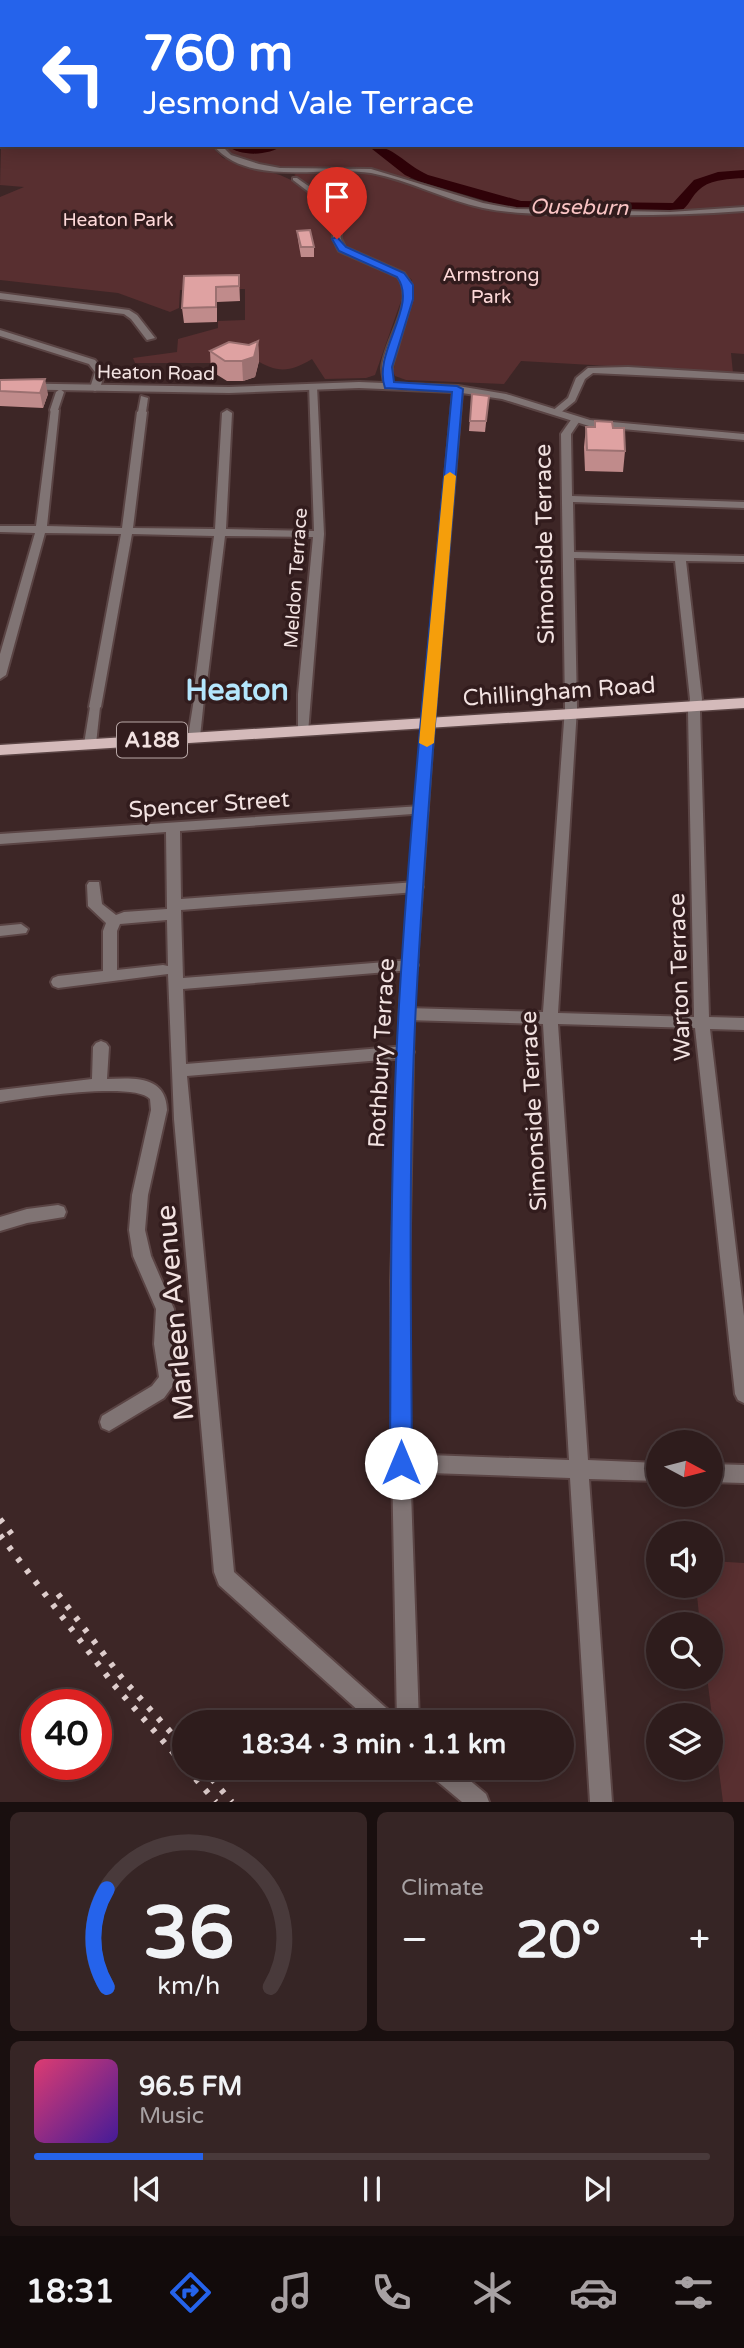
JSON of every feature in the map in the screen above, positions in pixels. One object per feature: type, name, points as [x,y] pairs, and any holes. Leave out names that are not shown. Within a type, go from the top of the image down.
[{"type":"main road","name":"Chillingham Road","points":[[0,750],[744,703]]},
{"type":"street","points":[[218,147],[232,159],[280,170],[371,171],[490,207],[528,212],[619,211],[670,214],[744,209]]},
{"type":"street","points":[[280,170],[334,208],[338,218],[337,239],[342,249],[401,275],[408,285],[408,299],[387,367],[389,385]]},
{"type":"street","points":[[0,296],[121,311],[134,317],[150,338]]},
{"type":"street","points":[[0,333],[92,362],[100,372],[95,388]]},
{"type":"street","points":[[556,412],[574,397],[586,372],[601,369],[744,377]]},
{"type":"street","name":"Heaton Road","points":[[0,386],[229,390],[389,385],[457,389],[503,396],[576,419]]},
{"type":"street","name":"Meldon Terrace","points":[[304,730],[304,694],[319,534],[312,386]]},
{"type":"street","name":"Rothbury Terrace","points":[[408,1710],[401,1463],[400,1281],[407,1014],[428,722],[457,389]]},
{"type":"street","points":[[0,675],[41,529],[54,410],[60,392]]},
{"type":"street","points":[[90,744],[127,530],[144,398]]},
{"type":"street","points":[[194,737],[220,531],[228,413]]},
{"type":"street","points":[[576,419],[620,427],[744,437]]},
{"type":"street","name":"Simonside Terrace","points":[[576,419],[566,434],[570,714],[550,1018],[601,1802]]},
{"type":"street","points":[[568,499],[744,505]]},
{"type":"street","points":[[0,528],[319,534]]},
{"type":"street","points":[[569,555],[744,559]]},
{"type":"street","name":"Warton Terrace","points":[[680,557],[695,706],[702,1023],[744,1394]]},
{"type":"street","name":"Spencer Street","points":[[0,839],[421,810]]},
{"type":"street","name":"Marleen Avenue","points":[[173,828],[179,1071],[226,1578],[374,1710]]},
{"type":"street","points":[[94,885],[95,906],[114,921]]},
{"type":"street","points":[[110,975],[110,931],[114,921],[124,917],[416,887]]},
{"type":"street","points":[[0,931],[21,929]]},
{"type":"street","points":[[175,984],[411,965]]},
{"type":"street","points":[[58,982],[163,970]]},
{"type":"street","points":[[407,1014],[744,1024]]},
{"type":"street","points":[[99,1086],[101,1047]]},
{"type":"street","points":[[179,1071],[406,1052]]},
{"type":"street","points":[[0,1096],[34,1090],[99,1086],[145,1087],[153,1091],[159,1099],[158,1118],[140,1195],[136,1230],[140,1249],[165,1309],[163,1350],[169,1380],[163,1388],[109,1422]]},
{"type":"street","points":[[0,1224],[27,1216],[58,1212]]},
{"type":"street","points":[[401,1463],[646,1472]]},
{"type":"street","points":[[723,1473],[744,1474]]},
{"type":"street","points":[[453,1780],[478,1802]]},
{"type":"green space","name":"Heaton Park","points":[[1,147],[212,147],[223,158],[280,175],[300,184],[328,204],[334,214],[331,239],[335,247],[404,280],[401,301],[375,375],[366,378],[325,379],[312,359],[289,369],[276,369],[253,358],[211,363],[135,363],[133,358],[177,352],[178,339],[218,328],[218,321],[245,320],[245,289],[180,290],[179,308],[170,312],[118,293],[0,280],[0,197],[24,187],[0,185]]},
{"type":"green space","points":[[225,147],[744,147],[744,207],[659,212],[598,208],[565,210],[573,200],[533,203],[494,196],[417,174],[408,179],[365,168],[269,167],[235,156]]},
{"type":"green space","name":"Armstrong Park","points":[[301,171],[376,173],[484,208],[510,213],[666,215],[744,211],[744,354],[731,353],[733,373],[521,361],[504,384],[406,380],[395,376],[393,372],[412,295],[412,280],[403,271],[343,246],[344,219],[341,211],[330,198],[294,175]]},
{"type":"green space","points":[[723,1562],[744,1563],[744,1802],[723,1802],[720,1780],[723,1780],[723,1703],[710,1703],[709,1689],[723,1689],[723,1612],[699,1612],[697,1598],[723,1598]]},
{"type":"building","points":[[310,230],[314,247],[301,247],[297,231]]},
{"type":"building","points":[[239,275],[239,286],[216,287],[216,307],[182,308],[184,276]]},
{"type":"building","points":[[258,341],[254,357],[242,361],[225,361],[210,351],[229,342],[249,345]]},
{"type":"building","points":[[45,379],[40,393],[0,391],[0,380]]},
{"type":"building","points":[[472,394],[489,396],[486,421],[470,421]]},
{"type":"building","points":[[595,421],[612,422],[613,428],[624,428],[625,451],[587,450],[586,427],[595,427]]},
{"type":"waterway","name":"Ouseburn","points":[[238,147],[246,150],[264,147]]},
{"type":"waterway","name":"Ouseburn","points":[[377,147],[410,172],[423,178],[520,206],[676,208],[699,183],[718,177],[744,174]]},
{"type":"railway","points":[[0,1519],[17,1541]]},
{"type":"railway","points":[[0,1535],[114,1685],[172,1751]]},
{"type":"railway","points":[[58,1594],[122,1678],[172,1734]]},
{"type":"railway","points":[[197,1780],[216,1802]]},
{"type":"railway","points":[[213,1780],[232,1802]]},
{"type":"slow traffic","points":[[427,743],[450,476]]},
{"type":"district","name":"Heaton","points":[[237,690]]},
{"type":"route","points":[[337,239],[342,249],[401,275],[407,281],[409,296],[387,367],[389,385],[457,389],[407,1005],[401,1197],[401,1463]]}]
